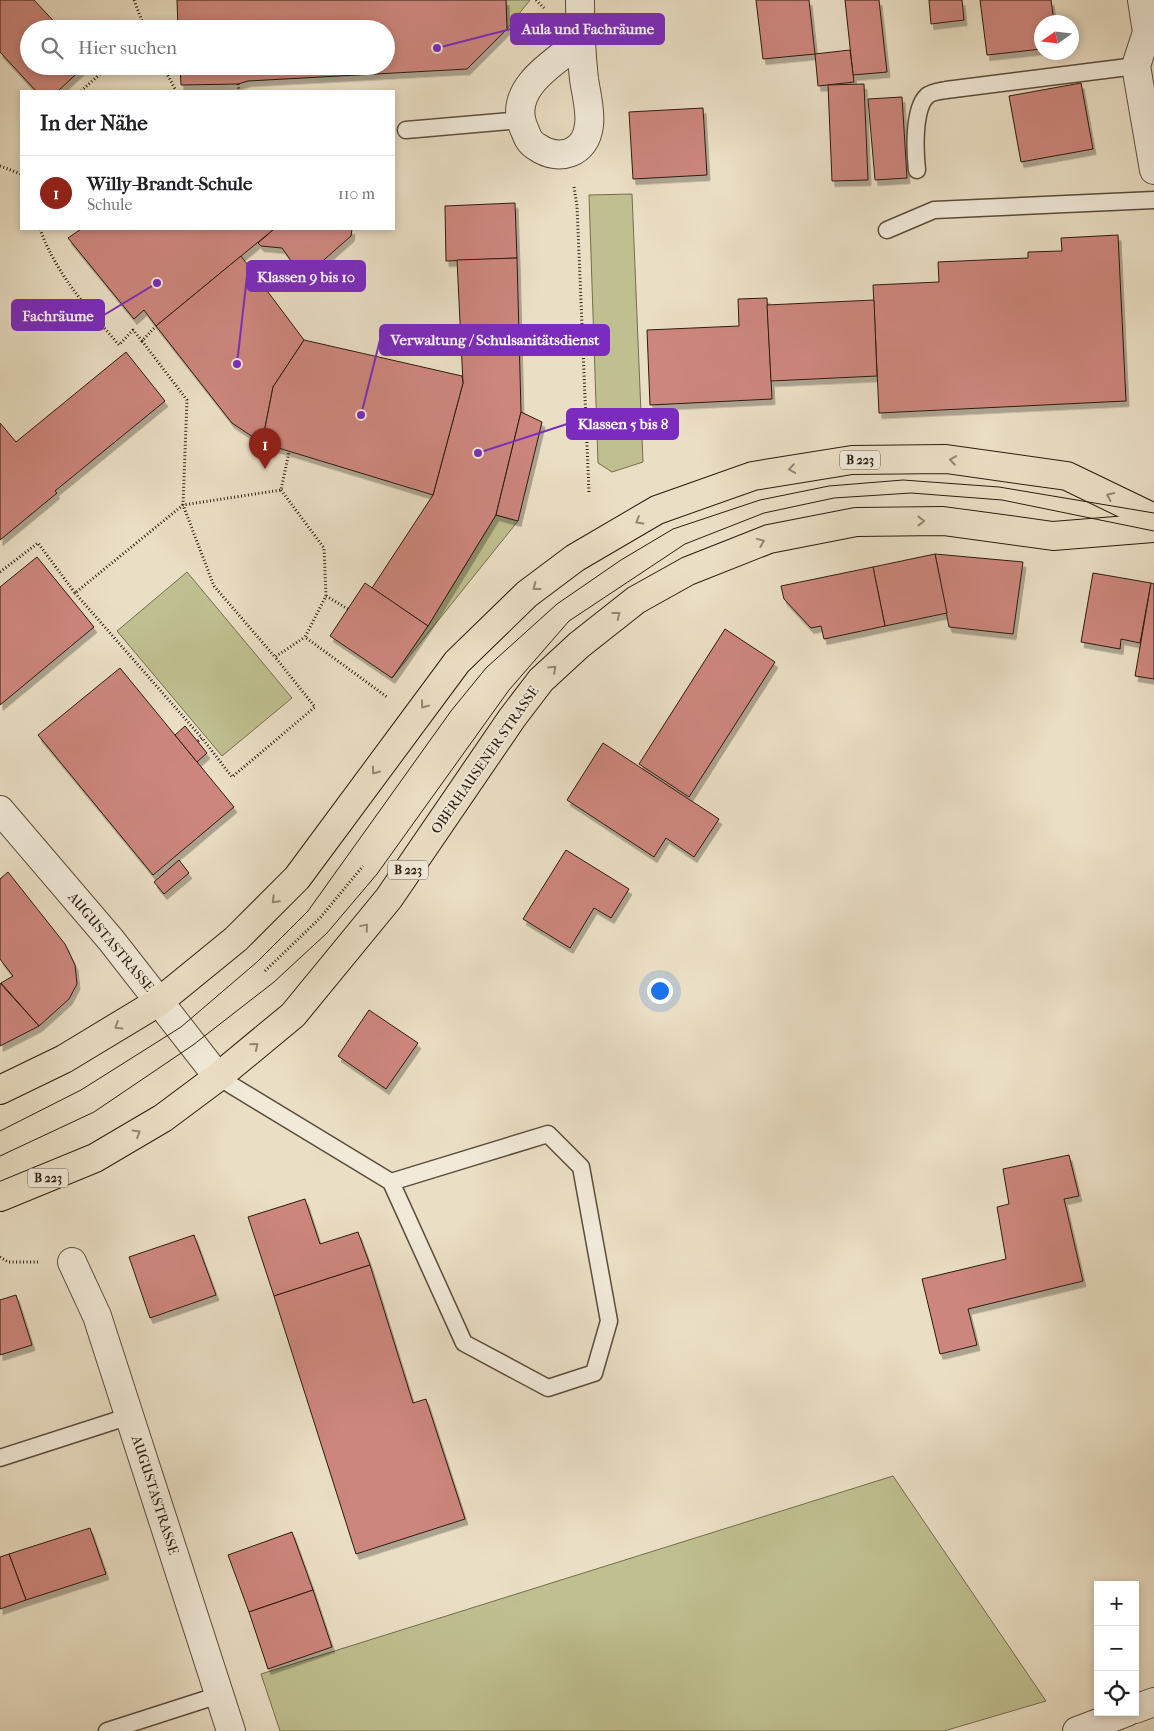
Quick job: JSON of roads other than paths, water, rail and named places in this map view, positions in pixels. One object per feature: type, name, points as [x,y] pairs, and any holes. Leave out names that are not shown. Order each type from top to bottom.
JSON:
[{"type":"main road","name":"B 223","points":[[0,1090],[64,1059],[160,1001],[236,939],[297,878],[403,732],[457,662],[527,594],[575,558],[657,510],[752,476],[852,460],[946,459],[1067,476],[1154,518]]},
{"type":"main road","name":"OBERHAUSENER STRASSE","points":[[0,1197],[87,1161],[163,1118],[218,1077],[293,1015],[389,898],[512,718],[541,680],[579,645],[636,600],[688,571],[769,539],[856,522],[943,521],[1053,536],[1154,528]]},
{"type":"street","points":[[580,0],[580,42],[590,125],[583,144],[568,155],[547,154],[530,142],[521,120],[523,94],[540,74],[580,42]]},
{"type":"street","points":[[1142,0],[1147,32],[1136,66],[1154,170]]},
{"type":"street","name":"AUGUSTASTRASSE","points":[[0,810],[100,927],[218,1077]]},
{"type":"street","name":"AUGUSTASTRASSE","points":[[72,1262],[97,1316],[231,1731]]},
{"type":"street","points":[[1139,1708],[1154,1702]]},
{"type":"street","points":[[1077,1731],[1116,1716]]},
{"type":"lane","points":[[917,170],[914,144],[922,103],[928,94],[946,90],[1136,66]]},
{"type":"lane","points":[[406,130],[521,120]]},
{"type":"lane","points":[[887,230],[934,210],[1154,200]]},
{"type":"lane","points":[[218,1077],[391,1182],[464,1343],[548,1388],[594,1373],[609,1321],[581,1167],[548,1134],[391,1182]]},
{"type":"lane","points":[[0,1458],[130,1416]]},
{"type":"lane","points":[[107,1731],[219,1695]]},
{"type":"tram line","points":[[0,1131],[81,1090],[181,1027],[257,962],[308,911],[451,711],[486,668],[557,604],[621,560],[673,529],[760,500],[829,486],[903,480],[999,487],[1154,513]]},
{"type":"tram line","points":[[0,1156],[94,1112],[193,1045],[274,982],[327,933],[377,874],[509,690],[569,621],[685,544],[764,513],[834,498],[911,493],[1002,500],[1154,531]]},
{"type":"place","name":"Aula und Fachräume","points":[[437,48]]},
{"type":"place","name":"Fachräume","points":[[157,283]]},
{"type":"place","name":"Klassen 9 bis 10","points":[[237,364]]},
{"type":"place","name":"Verwaltung / Schulsanitätsdienst","points":[[361,415]]},
{"type":"place","name":"Klassen 5 bis 8","points":[[478,453]]},
{"type":"place","name":"Willy-Brandt-Schule","points":[[265,469]]}]
